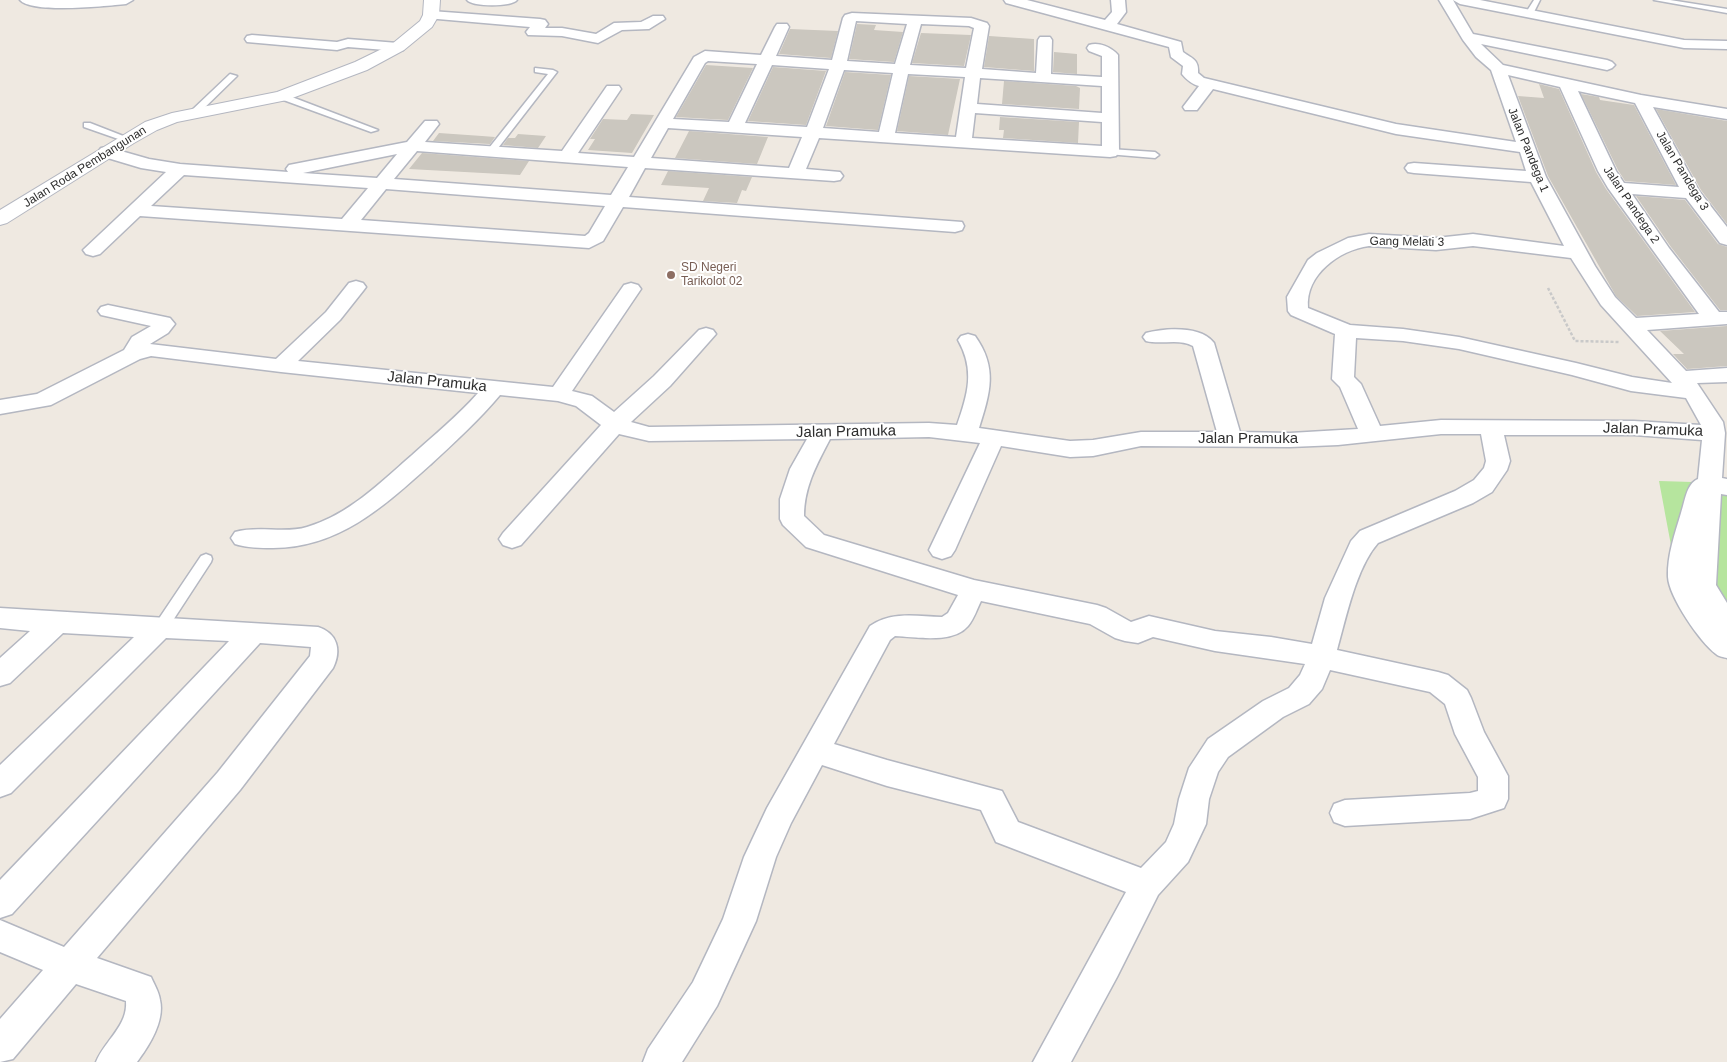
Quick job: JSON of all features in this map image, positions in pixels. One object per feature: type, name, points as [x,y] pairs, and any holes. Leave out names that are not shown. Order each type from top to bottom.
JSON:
[{"type":"street","points":[[35,1],[71,3],[126,0]]},
{"type":"street","points":[[474,0],[510,0]]},
{"type":"street","points":[[1011,0],[1174,43],[1176,54],[1191,64],[1190,74],[1199,81],[1209,84],[1396,129],[1525,148]]},
{"type":"street","points":[[1109,25],[1119,12],[1118,0]]},
{"type":"street","points":[[1446,0],[1468,37],[1484,58],[1498,68],[1720,118]]},
{"type":"street","points":[[1460,0],[1684,44],[1727,46]]},
{"type":"street","points":[[432,8],[542,24],[534,32],[562,32],[598,38],[619,26],[644,26],[658,19]]},
{"type":"street","name":"Jalan Roda Pembangunan","points":[[0,219],[151,126],[172,118],[281,96],[361,66],[398,47],[426,24],[432,8]]},
{"type":"street","points":[[796,172],[813,133],[837,66],[850,18],[971,22],[982,26],[972,74],[963,143]]},
{"type":"street","points":[[886,137],[901,70],[915,20]]},
{"type":"street","points":[[735,127],[782,27]]},
{"type":"street","points":[[1468,37],[1607,65]]},
{"type":"street","points":[[252,39],[337,46],[348,43],[398,47]]},
{"type":"street","points":[[1043,78],[1045,40]]},
{"type":"street","points":[[662,123],[1110,152],[1110,55],[1105,51],[1094,48]]},
{"type":"street","points":[[137,210],[589,242],[596,237],[701,58],[711,56],[837,66],[1110,82]]},
{"type":"street","name":"Jalan Pandega 1","points":[[1498,68],[1525,148],[1537,177],[1578,253],[1608,301],[1687,385],[1712,422],[1714,433]]},
{"type":"street","name":"Jalan Pandega 2","points":[[1566,82],[1607,171],[1617,188],[1720,319]]},
{"type":"street","points":[[1191,107],[1209,84]]},
{"type":"street","points":[[567,156],[613,89]]},
{"type":"street","name":"Jalan Pandega 3","points":[[1641,100],[1691,193],[1727,239]]},
{"type":"street","points":[[969,108],[1110,118]]},
{"type":"street","points":[[347,225],[431,124]]},
{"type":"street","points":[[264,176],[412,146],[492,150],[834,176]]},
{"type":"street","points":[[107,152],[147,164],[180,169],[955,226]]},
{"type":"street","points":[[1414,168],[1537,177]]},
{"type":"street","points":[[92,250],[180,169]]},
{"type":"street","points":[[1617,188],[1691,193]]},
{"type":"street","name":"Gang Melati 3","points":[[1346,331],[1300,313],[1297,300],[1315,264],[1324,257],[1355,242],[1369,240],[1436,244],[1473,240],[1578,253]]},
{"type":"street","points":[[281,366],[333,316],[356,287]]},
{"type":"street","points":[[559,394],[631,289]]},
{"type":"street","points":[[108,311],[163,322],[165,324],[162,328],[138,342],[133,354]]},
{"type":"street","points":[[1629,325],[1720,319]]},
{"type":"street","points":[[1371,433],[1350,384],[1343,379],[1346,331],[1403,335],[1459,343],[1576,369],[1631,384],[1687,385],[1727,375]]},
{"type":"street","points":[[512,539],[615,424],[662,380],[706,334]]},
{"type":"street","points":[[1152,337],[1190,338],[1198,339],[1202,342],[1231,441]]},
{"type":"street","points":[[966,433],[979,392],[980,364],[968,340]]},
{"type":"street","name":"Jalan Pramuka","points":[[0,407],[43,400],[133,354],[156,350],[281,366],[559,394],[584,400],[615,424],[629,430],[649,434],[928,430],[966,433],[1047,447],[1070,449],[1162,438],[1231,441],[1338,438],[1441,426],[1634,428],[1714,433]]},
{"type":"street","points":[[244,538],[280,539],[314,534],[338,524],[364,509],[465,421],[494,388]]},
{"type":"street","points":[[1051,1062],[1105,966],[1147,885],[1177,852],[1190,824],[1194,799],[1204,768],[1218,748],[1273,709],[1299,696],[1312,681],[1322,656],[1338,598],[1360,547],[1369,537],[1464,497],[1483,486],[1495,470],[1498,461],[1491,427]]},
{"type":"street","points":[[823,431],[802,469],[792,499],[792,519],[816,541],[974,590],[1096,615],[1125,631],[1138,633],[1149,626],[1215,641],[1271,647],[1322,656],[1345,664],[1438,683],[1457,698],[1470,734],[1493,776],[1493,799],[1470,806],[1345,812]]},
{"type":"street","points":[[1714,433],[1718,485],[1703,584],[1727,626]]},
{"type":"street","points":[[942,550],[994,437]]},
{"type":"street","points":[[1718,485],[1703,486],[1700,490],[1684,552],[1681,579],[1692,605],[1714,635],[1727,648]]},
{"type":"street","points":[[661,1062],[705,994],[739,921],[764,849],[814,750],[880,633],[890,626],[946,628],[958,620],[974,590]]},
{"type":"street","points":[[0,618],[56,623],[161,627],[318,637],[324,643],[326,651],[323,660],[229,781],[0,1046]]},
{"type":"street","points":[[0,675],[56,623]]},
{"type":"street","points":[[0,784],[161,627]]},
{"type":"street","points":[[0,902],[254,632]]},
{"type":"street","points":[[814,750],[886,773],[991,800],[1007,832],[1147,885]]},
{"type":"street","points":[[0,936],[69,965],[138,989],[144,998],[144,1015],[135,1036],[114,1062]]},
{"type":"lane","points":[[1529,14],[1537,0]]},
{"type":"lane","points":[[1657,0],[1727,11]]},
{"type":"lane","points":[[492,150],[553,72],[538,70]]},
{"type":"lane","points":[[194,113],[233,76]]},
{"type":"lane","points":[[281,96],[374,130]]},
{"type":"lane","points":[[87,125],[128,139]]},
{"type":"lane","points":[[1110,152],[1154,155]]},
{"type":"lane","points":[[161,627],[206,559]]},
{"type":"path","points":[[1548,288],[1575,341],[1645,341]]},
{"type":"green space","points":[[1659,481],[1727,483],[1727,658],[1681,599]]},
{"type":"building","points":[[857,24],[876,25],[874,30],[903,32],[894,62],[849,59]]},
{"type":"building","points":[[790,29],[838,31],[831,58],[779,54]]},
{"type":"building","points":[[921,33],[971,35],[964,66],[912,63]]},
{"type":"building","points":[[989,36],[1034,39],[1034,71],[984,67]]},
{"type":"building","points":[[1054,52],[1077,54],[1077,74],[1053,72]]},
{"type":"building","points":[[706,65],[753,68],[728,120],[676,117]]},
{"type":"building","points":[[773,67],[826,71],[806,125],[748,121]]},
{"type":"building","points":[[845,72],[891,75],[878,130],[826,126]]},
{"type":"building","points":[[909,76],[960,79],[948,135],[897,131]]},
{"type":"building","points":[[1004,81],[1076,86],[1080,88],[1079,109],[1002,104]]},
{"type":"building","points":[[1539,84],[1559,89],[1596,172],[1606,189],[1695,312],[1637,316],[1616,296],[1548,176],[1518,96],[1544,98]]},
{"type":"building","points":[[1581,94],[1599,97],[1600,100],[1634,105],[1676,185],[1625,181]]},
{"type":"building","points":[[1656,109],[1727,121],[1727,224],[1701,190]]},
{"type":"building","points":[[631,114],[654,115],[632,153],[588,150],[595,139],[590,139],[603,119],[627,120]]},
{"type":"building","points":[[1000,117],[1079,122],[1078,143],[1003,138],[1004,130],[999,130]]},
{"type":"building","points":[[689,131],[768,137],[757,164],[675,158]]},
{"type":"building","points":[[439,133],[495,137],[490,144],[433,141]]},
{"type":"building","points":[[518,134],[546,136],[538,148],[503,145],[508,138],[515,138]]},
{"type":"building","points":[[422,153],[529,161],[520,175],[409,169]]},
{"type":"building","points":[[668,171],[752,177],[746,191],[742,190],[737,203],[703,201],[709,188],[661,185]]},
{"type":"building","points":[[1636,196],[1685,200],[1718,244],[1727,247],[1727,310],[1720,310],[1671,247]]},
{"type":"building","points":[[1727,326],[1727,366],[1687,369],[1673,354],[1684,354],[1660,331]]},
{"type":"place","name":"SD Negeri Tarikolot 02","points":[[671,275]]}]
